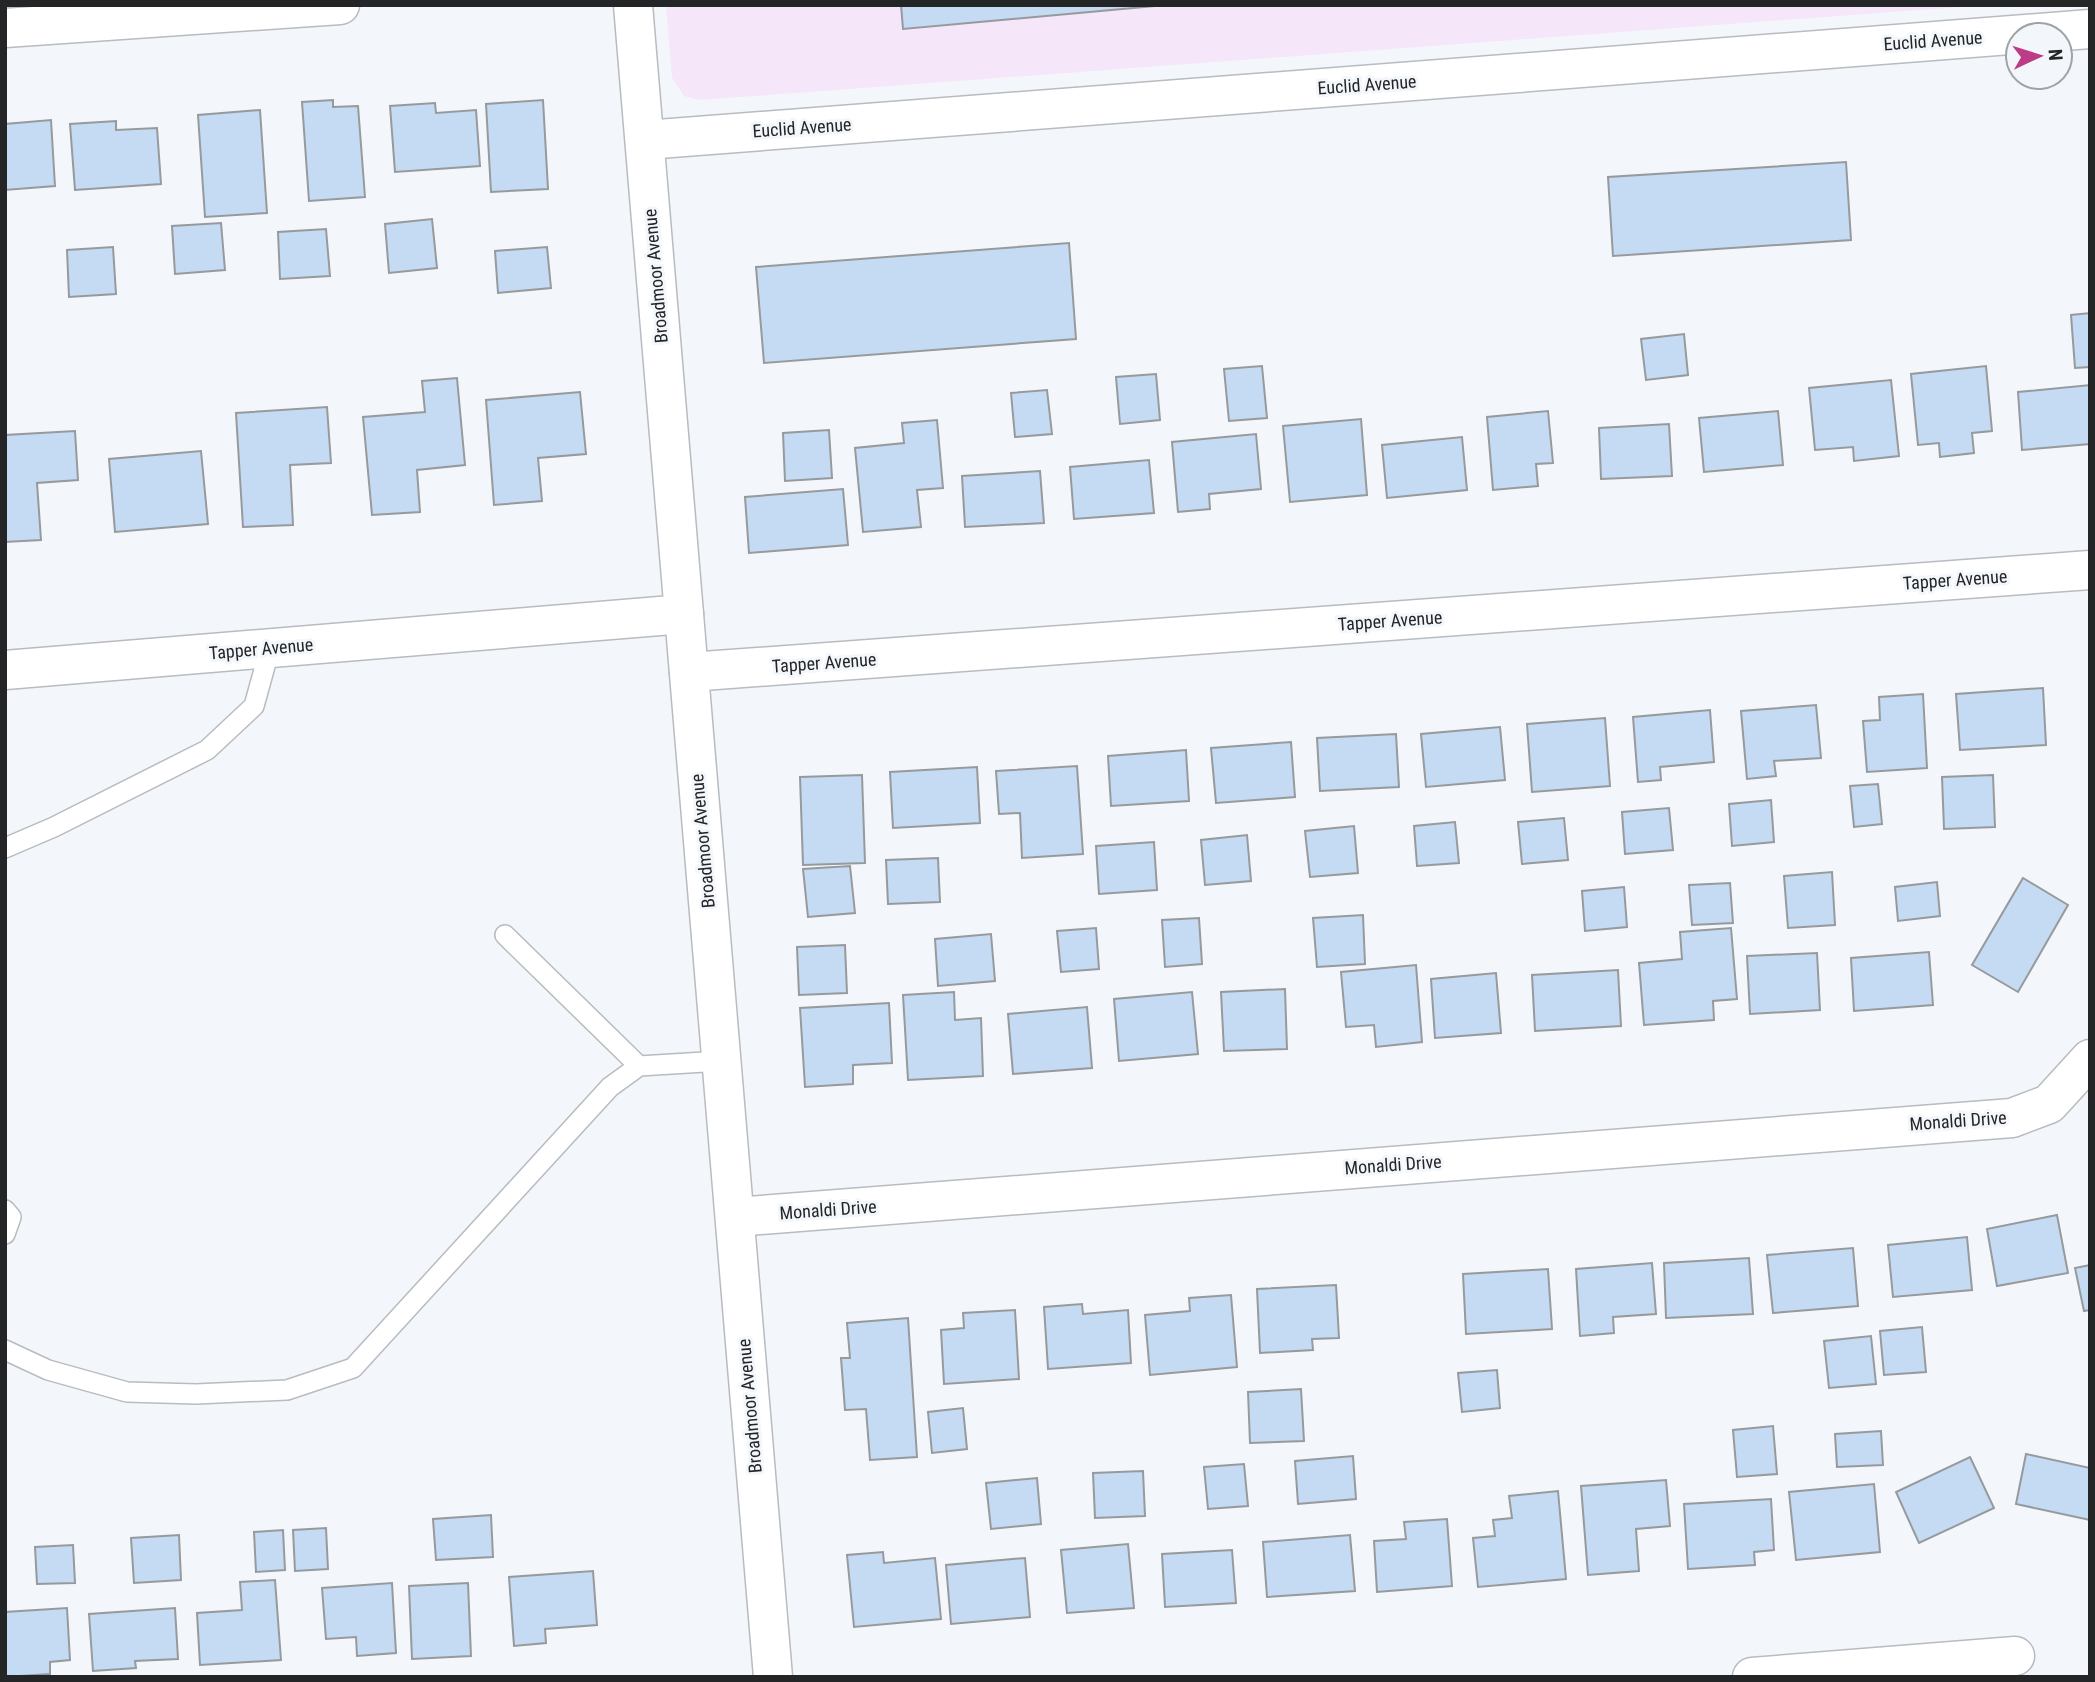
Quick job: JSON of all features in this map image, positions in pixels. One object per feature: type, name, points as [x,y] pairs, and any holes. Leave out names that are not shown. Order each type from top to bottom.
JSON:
[{"type":"street","points":[[5,28],[340,5]]},
{"type":"street","name":"Broadmoor Avenue","points":[[634,5],[773,1677]]},
{"type":"street","name":"Euclid Avenue","points":[[645,140],[2090,29]]},
{"type":"street","name":"Tapper Avenue","points":[[690,672],[2090,570]]},
{"type":"street","name":"Tapper Avenue","points":[[5,670],[684,614]]},
{"type":"street","name":"Monaldi Drive","points":[[735,1217],[2012,1118],[2049,1104],[2090,1059]]},
{"type":"street","points":[[1752,1677],[2015,1656]]},
{"type":"lane","points":[[5,848],[54,827],[207,750],[254,706],[270,648]]},
{"type":"lane","points":[[505,935],[639,1066]]},
{"type":"lane","points":[[5,1350],[48,1370],[127,1392],[196,1394],[287,1390],[354,1368],[610,1087],[639,1066],[721,1060]]},
{"type":"lane","points":[[5,1210],[11,1217],[5,1234]]},
{"type":"shaded area","points":[[666,5],[1988,5],[700,100],[684,96],[672,78]]},
{"type":"building","points":[[901,5],[1166,5],[903,29]]},
{"type":"building","points":[[333,100],[333,107],[358,106],[365,197],[309,201],[302,102]]},
{"type":"building","points":[[543,100],[548,189],[491,192],[486,104]]},
{"type":"building","points":[[435,103],[436,113],[476,110],[480,166],[395,172],[390,106]]},
{"type":"building","points":[[260,110],[267,213],[205,217],[198,115]]},
{"type":"building","points":[[51,120],[55,186],[5,190],[5,124]]},
{"type":"building","points":[[116,121],[116,130],[157,128],[161,184],[75,190],[70,124]]},
{"type":"building","points":[[1846,162],[1851,240],[1613,256],[1608,177]]},
{"type":"building","points":[[432,219],[437,268],[389,273],[385,224]]},
{"type":"building","points":[[221,223],[225,270],[175,274],[172,226]]},
{"type":"building","points":[[326,229],[330,276],[280,279],[278,232]]},
{"type":"building","points":[[1069,243],[1076,339],[764,363],[756,267]]},
{"type":"building","points":[[113,247],[116,294],[69,297],[67,250]]},
{"type":"building","points":[[547,247],[551,288],[498,293],[495,251]]},
{"type":"building","points":[[2090,313],[2090,367],[2075,368],[2071,315]]},
{"type":"building","points":[[1684,334],[1688,375],[1646,380],[1641,339]]},
{"type":"building","points":[[1262,366],[1267,418],[1229,421],[1224,369]]},
{"type":"building","points":[[1986,366],[1992,431],[1972,433],[1974,453],[1940,457],[1939,443],[1918,445],[1911,374]]},
{"type":"building","points":[[1156,374],[1160,420],[1120,424],[1116,377]]},
{"type":"building","points":[[457,378],[465,465],[417,470],[420,512],[372,515],[363,417],[425,412],[422,381]]},
{"type":"building","points":[[1891,380],[1899,456],[1854,461],[1853,447],[1815,450],[1809,388]]},
{"type":"building","points":[[2090,385],[2090,444],[2022,450],[2018,392]]},
{"type":"building","points":[[1047,390],[1052,434],[1015,437],[1011,393]]},
{"type":"building","points":[[580,392],[586,454],[538,458],[542,501],[494,505],[486,400]]},
{"type":"building","points":[[327,407],[331,463],[290,465],[293,525],[243,527],[236,413]]},
{"type":"building","points":[[1548,411],[1553,463],[1536,464],[1538,486],[1493,490],[1487,417]]},
{"type":"building","points":[[1778,411],[1783,465],[1704,472],[1699,418]]},
{"type":"building","points":[[1361,419],[1367,495],[1290,502],[1283,426]]},
{"type":"building","points":[[937,420],[943,488],[917,490],[921,527],[863,532],[855,448],[904,443],[902,423]]},
{"type":"building","points":[[1669,424],[1672,476],[1601,479],[1599,428]]},
{"type":"building","points":[[829,430],[832,478],[785,481],[783,433]]},
{"type":"building","points":[[75,431],[78,480],[37,483],[41,540],[5,542],[5,435]]},
{"type":"building","points":[[1256,434],[1261,489],[1209,494],[1210,509],[1178,512],[1172,442]]},
{"type":"building","points":[[1462,437],[1467,490],[1387,498],[1382,445]]},
{"type":"building","points":[[201,451],[208,524],[115,532],[109,459]]},
{"type":"building","points":[[1149,460],[1154,513],[1074,519],[1070,467]]},
{"type":"building","points":[[1040,471],[1044,523],[965,527],[962,476]]},
{"type":"building","points":[[843,489],[848,545],[749,553],[745,497]]},
{"type":"building","points":[[2043,688],[2046,745],[1960,750],[1956,694]]},
{"type":"building","points":[[1923,694],[1927,768],[1867,772],[1863,721],[1880,720],[1879,697]]},
{"type":"building","points":[[1816,705],[1821,758],[1774,761],[1776,776],[1747,779],[1741,711]]},
{"type":"building","points":[[1710,710],[1714,762],[1660,767],[1661,780],[1638,782],[1633,717]]},
{"type":"building","points":[[1605,718],[1610,786],[1532,792],[1527,724]]},
{"type":"building","points":[[1500,727],[1505,780],[1426,787],[1421,734]]},
{"type":"building","points":[[1396,734],[1399,787],[1320,791],[1317,738]]},
{"type":"building","points":[[1291,742],[1295,797],[1216,803],[1211,748]]},
{"type":"building","points":[[1186,750],[1189,801],[1111,806],[1108,756]]},
{"type":"building","points":[[1077,766],[1083,854],[1022,858],[1020,813],[999,814],[996,771]]},
{"type":"building","points":[[977,767],[980,823],[893,828],[890,772]]},
{"type":"building","points":[[862,775],[865,863],[803,865],[800,777]]},
{"type":"building","points":[[1993,775],[1995,827],[1944,829],[1942,777]]},
{"type":"building","points":[[1878,784],[1882,824],[1854,827],[1850,786]]},
{"type":"building","points":[[1771,800],[1774,842],[1732,846],[1729,804]]},
{"type":"building","points":[[1669,808],[1673,850],[1625,854],[1622,812]]},
{"type":"building","points":[[1564,818],[1568,860],[1522,864],[1518,822]]},
{"type":"building","points":[[1455,822],[1459,863],[1417,866],[1414,826]]},
{"type":"building","points":[[1354,826],[1358,873],[1310,877],[1305,831]]},
{"type":"building","points":[[1247,835],[1251,881],[1205,885],[1201,840]]},
{"type":"building","points":[[1154,842],[1157,890],[1099,894],[1096,846]]},
{"type":"building","points":[[938,858],[940,902],[888,904],[886,860]]},
{"type":"building","points":[[850,866],[855,913],[808,917],[803,869]]},
{"type":"building","points":[[1832,872],[1835,925],[1788,928],[1784,876]]},
{"type":"building","points":[[2023,878],[2068,905],[2018,992],[1972,965]]},
{"type":"building","points":[[1937,882],[1940,916],[1898,921],[1895,887]]},
{"type":"building","points":[[1730,883],[1733,923],[1692,925],[1689,885]]},
{"type":"building","points":[[1624,887],[1627,927],[1585,931],[1582,891]]},
{"type":"building","points":[[1363,915],[1365,964],[1317,967],[1313,918]]},
{"type":"building","points":[[1199,918],[1202,964],[1165,967],[1162,920]]},
{"type":"building","points":[[1096,928],[1099,969],[1061,972],[1057,931]]},
{"type":"building","points":[[1731,928],[1737,999],[1713,1001],[1714,1020],[1644,1025],[1639,963],[1682,959],[1680,932]]},
{"type":"building","points":[[991,934],[995,981],[938,986],[935,939]]},
{"type":"building","points":[[845,945],[847,993],[799,995],[797,947]]},
{"type":"building","points":[[1929,952],[1933,1005],[1854,1011],[1851,958]]},
{"type":"building","points":[[1817,953],[1820,1010],[1750,1014],[1747,956]]},
{"type":"building","points":[[1416,965],[1422,1042],[1376,1047],[1374,1025],[1346,1027],[1341,972]]},
{"type":"building","points":[[1618,970],[1621,1026],[1535,1031],[1532,975]]},
{"type":"building","points":[[1496,973],[1501,1033],[1435,1038],[1431,979]]},
{"type":"building","points":[[1285,989],[1287,1049],[1224,1051],[1221,992]]},
{"type":"building","points":[[954,992],[955,1020],[981,1018],[983,1076],[908,1080],[903,995]]},
{"type":"building","points":[[1192,992],[1198,1054],[1119,1061],[1114,999]]},
{"type":"building","points":[[889,1003],[892,1063],[853,1065],[853,1084],[805,1087],[800,1008]]},
{"type":"building","points":[[1087,1007],[1092,1068],[1013,1074],[1008,1014]]},
{"type":"building","points":[[2057,1215],[2068,1273],[1997,1286],[1987,1229]]},
{"type":"building","points":[[1967,1237],[1972,1290],[1893,1297],[1888,1245]]},
{"type":"building","points":[[1853,1248],[1858,1306],[1773,1313],[1767,1255]]},
{"type":"building","points":[[1749,1258],[1753,1314],[1666,1318],[1664,1263]]},
{"type":"building","points":[[1652,1263],[1656,1314],[1613,1317],[1614,1333],[1580,1336],[1576,1269]]},
{"type":"building","points":[[2090,1265],[2090,1310],[2084,1311],[2075,1268]]},
{"type":"building","points":[[1548,1269],[1552,1329],[1466,1334],[1463,1274]]},
{"type":"building","points":[[1336,1285],[1339,1338],[1312,1339],[1313,1350],[1260,1353],[1257,1289]]},
{"type":"building","points":[[1231,1295],[1237,1367],[1150,1375],[1145,1315],[1190,1311],[1189,1298]]},
{"type":"building","points":[[1082,1304],[1083,1314],[1128,1310],[1131,1363],[1048,1369],[1044,1307]]},
{"type":"building","points":[[1015,1310],[1019,1379],[944,1384],[941,1330],[964,1328],[963,1313]]},
{"type":"building","points":[[908,1318],[917,1457],[870,1460],[866,1409],[845,1410],[841,1358],[850,1358],[847,1323]]},
{"type":"building","points":[[1922,1327],[1926,1372],[1884,1375],[1880,1331]]},
{"type":"building","points":[[1871,1336],[1876,1384],[1829,1388],[1824,1341]]},
{"type":"building","points":[[1497,1370],[1500,1408],[1462,1412],[1458,1373]]},
{"type":"building","points":[[1301,1389],[1304,1441],[1250,1443],[1248,1392]]},
{"type":"building","points":[[963,1408],[967,1449],[932,1453],[928,1412]]},
{"type":"building","points":[[1773,1426],[1777,1474],[1737,1477],[1733,1430]]},
{"type":"building","points":[[1881,1431],[1883,1465],[1837,1467],[1835,1434]]},
{"type":"building","points":[[2026,1454],[2090,1468],[2090,1520],[2016,1504]]},
{"type":"building","points":[[1353,1456],[1356,1499],[1298,1504],[1295,1461]]},
{"type":"building","points":[[1970,1457],[1994,1508],[1919,1543],[1896,1492]]},
{"type":"building","points":[[1244,1464],[1248,1506],[1208,1509],[1204,1467]]},
{"type":"building","points":[[1143,1471],[1145,1516],[1095,1518],[1093,1473]]},
{"type":"building","points":[[1037,1478],[1041,1524],[991,1529],[986,1483]]},
{"type":"building","points":[[1666,1480],[1670,1526],[1636,1529],[1639,1571],[1588,1575],[1581,1486]]},
{"type":"building","points":[[1874,1484],[1880,1552],[1796,1560],[1789,1492]]},
{"type":"building","points":[[1558,1491],[1566,1579],[1478,1587],[1473,1538],[1495,1536],[1493,1520],[1512,1518],[1509,1496]]},
{"type":"building","points":[[1771,1499],[1774,1550],[1754,1552],[1755,1565],[1688,1569],[1684,1504]]},
{"type":"building","points":[[491,1515],[493,1557],[436,1560],[433,1519]]},
{"type":"building","points":[[1447,1519],[1452,1586],[1377,1592],[1374,1541],[1406,1539],[1404,1522]]},
{"type":"building","points":[[326,1528],[328,1569],[295,1571],[293,1530]]},
{"type":"building","points":[[283,1530],[285,1570],[256,1572],[254,1532]]},
{"type":"building","points":[[179,1535],[181,1580],[134,1583],[131,1538]]},
{"type":"building","points":[[1350,1535],[1355,1591],[1267,1597],[1263,1542]]},
{"type":"building","points":[[1128,1544],[1134,1608],[1067,1613],[1061,1550]]},
{"type":"building","points":[[73,1545],[75,1583],[37,1584],[35,1547]]},
{"type":"building","points":[[1232,1550],[1236,1603],[1165,1607],[1162,1554]]},
{"type":"building","points":[[883,1552],[884,1563],[935,1558],[941,1619],[854,1627],[847,1555]]},
{"type":"building","points":[[1025,1558],[1030,1617],[951,1624],[946,1565]]},
{"type":"building","points":[[593,1571],[597,1625],[545,1629],[546,1643],[514,1646],[509,1577]]},
{"type":"building","points":[[275,1580],[281,1660],[200,1665],[197,1613],[242,1610],[240,1582]]},
{"type":"building","points":[[392,1583],[396,1653],[357,1656],[356,1637],[326,1639],[322,1588]]},
{"type":"building","points":[[468,1583],[471,1656],[412,1659],[409,1586]]},
{"type":"building","points":[[67,1608],[70,1660],[50,1662],[50,1674],[5,1677],[5,1612]]},
{"type":"building","points":[[175,1608],[178,1659],[135,1661],[136,1668],[93,1671],[89,1614]]}]
